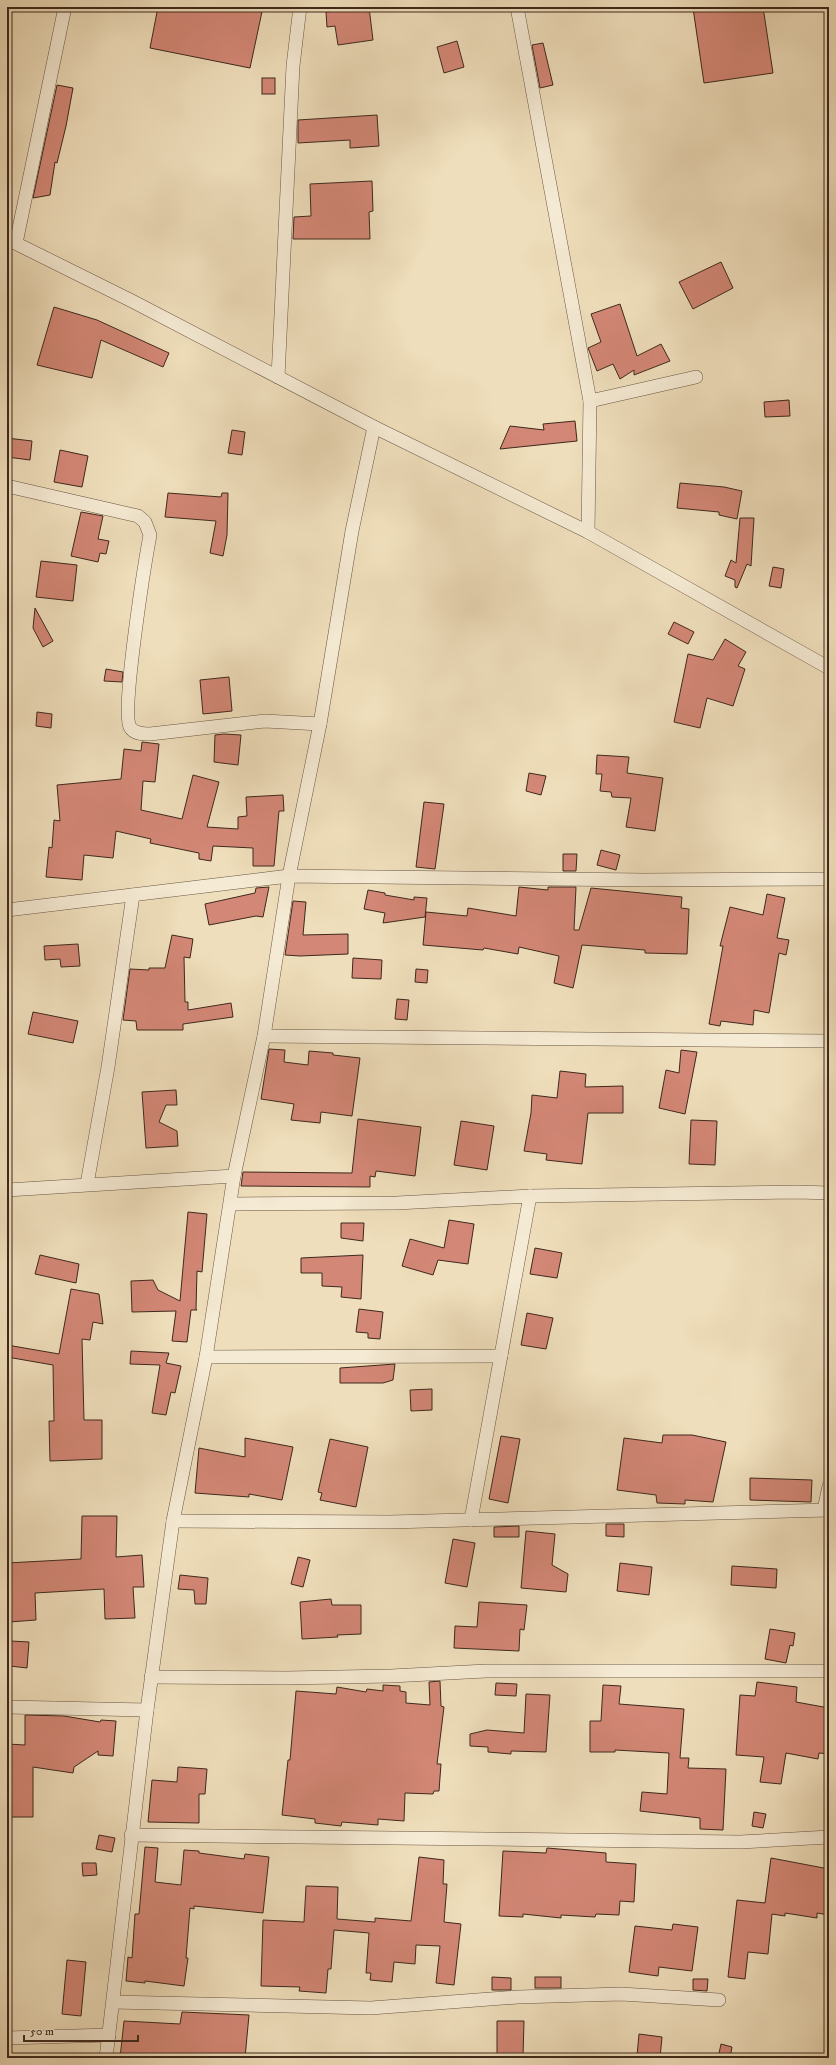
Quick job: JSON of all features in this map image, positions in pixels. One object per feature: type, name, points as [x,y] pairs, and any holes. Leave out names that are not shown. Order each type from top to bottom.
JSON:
[{"type":"street","points":[[65,7],[11,241],[278,376],[374,427],[588,532],[829,668]]},
{"type":"street","points":[[278,376],[292,66],[300,7]]},
{"type":"street","points":[[517,7],[590,401],[588,532]]},
{"type":"street","points":[[590,401],[696,377]]},
{"type":"street","points":[[106,2058],[131,1836],[173,1521],[206,1357],[231,1204],[234,1176],[264,1036],[290,876],[320,724],[352,531],[374,427]]},
{"type":"street","points":[[7,486],[138,516],[145,522],[150,535],[129,694],[128,721],[131,728],[135,732],[150,734],[265,721],[320,724]]},
{"type":"street","points":[[7,910],[290,876],[645,880],[829,879]]},
{"type":"street","points":[[87,1184],[108,1067],[133,895]]},
{"type":"street","points":[[264,1036],[829,1041]]},
{"type":"street","points":[[7,1190],[234,1176]]},
{"type":"street","points":[[231,1204],[397,1203],[530,1196],[798,1192],[829,1194]]},
{"type":"street","points":[[472,1520],[530,1196]]},
{"type":"street","points":[[206,1357],[501,1356]]},
{"type":"street","points":[[173,1521],[390,1522],[827,1510],[829,1486]]},
{"type":"street","points":[[151,1677],[302,1678],[486,1671],[829,1671]]},
{"type":"street","points":[[7,1707],[147,1710]]},
{"type":"street","points":[[131,1836],[740,1842],[829,1837]]},
{"type":"street","points":[[113,2002],[352,2008],[404,2007],[518,1997],[621,1994],[720,2000]]},
{"type":"street","points":[[7,2038],[109,2035]]},
{"type":"building","points":[[158,7],[263,7],[250,68],[150,48]]},
{"type":"building","points":[[335,7],[369,7],[373,40],[338,45],[335,26],[327,27],[326,12],[335,11]]},
{"type":"building","points":[[763,7],[773,73],[704,83],[693,8]]},
{"type":"building","points":[[457,41],[464,67],[444,73],[437,47]]},
{"type":"building","points":[[543,43],[553,85],[540,88],[532,45]]},
{"type":"building","points":[[262,78],[275,78],[275,94],[262,94]]},
{"type":"building","points":[[57,85],[73,88],[66,126],[57,163],[55,162],[50,195],[33,198]]},
{"type":"building","points":[[377,115],[379,146],[350,148],[350,140],[298,143],[298,120]]},
{"type":"building","points":[[372,181],[373,211],[369,212],[370,239],[293,239],[294,217],[311,216],[310,184]]},
{"type":"building","points":[[721,262],[733,288],[693,309],[679,282]]},
{"type":"building","points":[[620,304],[637,356],[661,344],[670,361],[634,375],[634,370],[620,379],[613,364],[597,371],[588,348],[601,342],[591,314]]},
{"type":"building","points":[[54,307],[97,320],[169,353],[163,367],[101,340],[92,378],[37,365]]},
{"type":"building","points":[[789,400],[790,416],[765,417],[764,402]]},
{"type":"building","points":[[575,421],[577,441],[500,449],[510,426],[544,430],[543,424]]},
{"type":"building","points":[[232,430],[245,432],[242,455],[228,453]]},
{"type":"building","points":[[7,438],[32,441],[30,460],[7,457]]},
{"type":"building","points":[[60,450],[88,456],[82,487],[54,482]]},
{"type":"building","points":[[680,483],[724,487],[742,491],[737,519],[719,515],[719,512],[677,508]]},
{"type":"building","points":[[168,493],[221,497],[222,493],[228,493],[227,535],[223,556],[210,553],[216,521],[165,517]]},
{"type":"building","points":[[81,512],[103,516],[98,539],[109,541],[106,554],[100,553],[98,562],[71,556]]},
{"type":"building","points":[[740,518],[754,518],[751,566],[747,564],[737,588],[735,587],[735,580],[725,576],[731,560],[736,563]]},
{"type":"building","points":[[41,561],[77,565],[73,601],[36,597]]},
{"type":"building","points":[[773,567],[784,569],[781,588],[769,586]]},
{"type":"building","points":[[35,608],[53,641],[43,647],[33,628]]},
{"type":"building","points":[[674,622],[694,632],[688,644],[668,634]]},
{"type":"building","points":[[725,639],[746,652],[738,666],[745,669],[733,706],[707,698],[700,728],[674,722],[688,654],[713,660]]},
{"type":"building","points":[[106,669],[123,672],[122,682],[104,681]]},
{"type":"building","points":[[229,677],[232,711],[203,714],[200,680]]},
{"type":"building","points":[[37,712],[52,714],[51,728],[36,726]]},
{"type":"building","points":[[215,735],[241,735],[238,765],[214,762]]},
{"type":"building","points":[[142,742],[159,744],[155,782],[143,781],[141,810],[182,819],[193,775],[219,782],[207,827],[238,829],[238,817],[247,816],[246,797],[283,795],[284,811],[279,811],[274,866],[253,866],[253,848],[213,846],[211,861],[199,859],[199,853],[150,843],[151,839],[116,831],[113,858],[84,855],[82,880],[46,877],[49,847],[52,848],[54,820],[60,821],[57,785],[121,779],[124,749],[141,751]]},
{"type":"building","points":[[597,755],[629,757],[627,773],[663,778],[655,831],[626,827],[631,798],[612,797],[611,792],[600,791],[602,774],[596,774]]},
{"type":"building","points":[[529,773],[546,776],[541,795],[526,791]]},
{"type":"building","points":[[424,802],[444,804],[435,869],[416,867]]},
{"type":"building","points":[[601,850],[620,855],[616,870],[597,865]]},
{"type":"building","points":[[563,854],[577,854],[576,871],[563,871]]},
{"type":"building","points":[[269,887],[263,917],[256,916],[209,925],[205,904],[255,893],[256,888]]},
{"type":"building","points":[[519,887],[548,890],[548,887],[576,887],[574,930],[579,930],[591,888],[682,897],[681,908],[689,909],[687,954],[645,953],[645,950],[582,945],[573,988],[554,983],[559,956],[519,947],[518,954],[484,948],[483,950],[423,945],[426,912],[467,916],[468,908],[516,916]]},
{"type":"building","points":[[368,890],[385,893],[385,895],[414,900],[414,897],[427,898],[425,917],[383,923],[385,913],[364,909]]},
{"type":"building","points":[[767,894],[785,898],[777,938],[789,940],[786,955],[779,953],[769,1013],[754,1010],[753,1025],[721,1021],[720,1026],[709,1024],[723,946],[720,946],[730,907],[763,915]]},
{"type":"building","points":[[293,901],[306,902],[303,935],[348,934],[348,954],[300,956],[285,955]]},
{"type":"building","points":[[172,935],[193,939],[190,958],[184,957],[185,1002],[188,1002],[188,1010],[231,1003],[233,1017],[183,1024],[183,1030],[137,1030],[136,1021],[123,1020],[130,969],[149,970],[149,968],[165,968]]},
{"type":"building","points":[[78,944],[80,966],[61,967],[60,959],[45,960],[44,946]]},
{"type":"building","points":[[353,958],[382,960],[381,979],[352,978]]},
{"type":"building","points":[[416,969],[428,970],[427,983],[415,982]]},
{"type":"building","points":[[397,999],[409,1000],[407,1020],[395,1019]]},
{"type":"building","points":[[33,1012],[78,1021],[73,1043],[28,1034]]},
{"type":"building","points":[[269,1049],[285,1050],[284,1062],[308,1065],[309,1051],[333,1053],[333,1055],[360,1058],[352,1116],[321,1112],[320,1123],[291,1120],[294,1104],[261,1099]]},
{"type":"building","points":[[681,1050],[697,1052],[685,1114],[659,1108],[666,1070],[679,1073]]},
{"type":"building","points":[[560,1071],[586,1074],[585,1087],[623,1086],[623,1113],[588,1113],[582,1164],[546,1160],[547,1154],[524,1151],[531,1113],[532,1095],[557,1098]]},
{"type":"building","points":[[176,1090],[177,1105],[166,1105],[159,1122],[177,1131],[178,1146],[146,1148],[142,1092]]},
{"type":"building","points":[[358,1119],[421,1127],[415,1176],[376,1171],[375,1177],[370,1176],[370,1187],[241,1186],[243,1172],[352,1173]]},
{"type":"building","points":[[691,1120],[717,1121],[715,1165],[689,1164]]},
{"type":"building","points":[[461,1121],[494,1126],[487,1170],[454,1165]]},
{"type":"building","points":[[188,1212],[207,1214],[202,1272],[197,1271],[197,1310],[191,1310],[187,1342],[172,1341],[176,1311],[132,1312],[131,1281],[153,1280],[158,1290],[180,1301]]},
{"type":"building","points":[[449,1220],[474,1224],[468,1264],[438,1260],[433,1275],[402,1266],[410,1239],[444,1248]]},
{"type":"building","points":[[341,1223],[364,1223],[363,1241],[341,1238]]},
{"type":"building","points":[[535,1248],[562,1253],[557,1278],[530,1274]]},
{"type":"building","points":[[40,1255],[79,1264],[76,1283],[35,1274]]},
{"type":"building","points":[[363,1255],[361,1299],[341,1297],[342,1287],[322,1286],[322,1273],[301,1273],[301,1258]]},
{"type":"building","points":[[71,1289],[99,1294],[103,1324],[93,1322],[90,1340],[82,1339],[84,1420],[102,1420],[102,1459],[50,1461],[49,1421],[54,1421],[53,1365],[7,1357],[7,1345],[59,1354]]},
{"type":"building","points":[[359,1309],[383,1312],[380,1339],[368,1338],[368,1333],[356,1332]]},
{"type":"building","points":[[527,1313],[553,1318],[546,1349],[521,1345]]},
{"type":"building","points":[[131,1351],[169,1353],[166,1363],[181,1366],[175,1393],[171,1392],[166,1415],[152,1413],[160,1365],[130,1364]]},
{"type":"building","points":[[395,1364],[393,1380],[383,1383],[340,1383],[340,1368]]},
{"type":"building","points":[[432,1389],[432,1410],[411,1411],[410,1390]]},
{"type":"building","points":[[663,1435],[692,1435],[726,1442],[713,1502],[685,1500],[685,1504],[657,1503],[656,1495],[617,1490],[624,1438],[662,1443]]},
{"type":"building","points":[[501,1436],[520,1439],[508,1503],[489,1499]]},
{"type":"building","points":[[245,1438],[293,1447],[282,1500],[249,1494],[249,1497],[195,1493],[199,1448],[245,1457]]},
{"type":"building","points":[[330,1439],[368,1447],[356,1507],[320,1500],[322,1493],[318,1492]]},
{"type":"building","points":[[750,1478],[812,1480],[811,1502],[750,1500]]},
{"type":"building","points":[[82,1516],[117,1516],[116,1557],[142,1555],[144,1587],[133,1587],[135,1618],[105,1619],[104,1589],[35,1593],[36,1620],[9,1622],[7,1563],[81,1559]]},
{"type":"building","points":[[606,1524],[624,1524],[624,1537],[606,1536]]},
{"type":"building","points":[[519,1526],[519,1537],[494,1537],[494,1527]]},
{"type":"building","points":[[526,1531],[555,1534],[552,1565],[568,1574],[566,1592],[521,1588]]},
{"type":"building","points":[[453,1539],[475,1543],[467,1587],[445,1583]]},
{"type":"building","points":[[298,1557],[310,1560],[303,1587],[291,1584]]},
{"type":"building","points":[[620,1563],[652,1567],[649,1595],[617,1591]]},
{"type":"building","points":[[732,1566],[777,1569],[776,1588],[731,1585]]},
{"type":"building","points":[[180,1575],[208,1578],[206,1604],[195,1604],[194,1590],[178,1589]]},
{"type":"building","points":[[331,1599],[332,1605],[361,1605],[361,1634],[302,1639],[300,1602]]},
{"type":"building","points":[[479,1602],[527,1605],[524,1630],[520,1629],[519,1651],[454,1648],[455,1626],[477,1627]]},
{"type":"building","points":[[770,1629],[795,1633],[793,1646],[790,1645],[786,1663],[765,1659]]},
{"type":"building","points":[[11,1641],[29,1642],[27,1668],[10,1666]]},
{"type":"building","points":[[440,1681],[441,1706],[444,1707],[437,1764],[441,1764],[439,1791],[434,1791],[433,1794],[405,1793],[404,1821],[378,1819],[378,1825],[342,1822],[341,1826],[315,1823],[315,1819],[282,1815],[288,1760],[290,1760],[296,1691],[336,1694],[337,1687],[366,1692],[367,1689],[383,1691],[383,1685],[400,1686],[400,1691],[406,1692],[406,1703],[430,1705],[429,1682]]},
{"type":"building","points":[[757,1682],[797,1687],[796,1702],[829,1708],[829,1754],[819,1753],[818,1759],[786,1753],[781,1784],[760,1782],[764,1757],[736,1755],[740,1695],[755,1696]]},
{"type":"building","points":[[496,1683],[517,1684],[516,1696],[495,1695]]},
{"type":"building","points":[[603,1685],[621,1686],[619,1704],[684,1709],[680,1758],[689,1758],[688,1768],[726,1769],[723,1830],[700,1829],[700,1818],[640,1811],[642,1792],[667,1794],[669,1753],[615,1750],[615,1752],[590,1752],[590,1721],[601,1721]]},
{"type":"building","points":[[526,1694],[550,1695],[546,1752],[511,1751],[511,1754],[488,1752],[488,1747],[470,1746],[470,1734],[487,1730],[524,1733]]},
{"type":"building","points":[[25,1715],[64,1716],[100,1722],[101,1720],[116,1721],[113,1756],[98,1755],[98,1751],[74,1767],[73,1773],[33,1767],[33,1817],[7,1817],[7,1744],[25,1745]]},
{"type":"building","points":[[178,1767],[207,1769],[205,1794],[199,1794],[199,1823],[148,1822],[152,1780],[177,1782]]},
{"type":"building","points":[[754,1812],[766,1814],[763,1828],[752,1826]]},
{"type":"building","points":[[99,1835],[115,1838],[112,1852],[96,1849]]},
{"type":"building","points":[[145,1847],[158,1848],[155,1882],[181,1885],[184,1850],[199,1851],[199,1853],[244,1859],[245,1854],[269,1857],[263,1913],[194,1906],[194,1909],[190,1908],[186,1958],[188,1958],[184,1986],[145,1981],[145,1983],[126,1981],[128,1957],[132,1958],[135,1914],[139,1914]]},
{"type":"building","points":[[547,1848],[606,1853],[606,1862],[636,1864],[634,1902],[620,1901],[619,1915],[596,1914],[595,1917],[561,1915],[561,1918],[523,1914],[523,1917],[499,1916],[503,1851],[546,1853]]},
{"type":"building","points":[[419,1857],[444,1860],[443,1884],[447,1884],[444,1922],[461,1924],[454,1985],[436,1983],[440,1946],[416,1945],[415,1964],[394,1962],[392,1982],[370,1980],[371,1973],[366,1973],[369,1933],[334,1930],[331,1969],[328,1969],[326,1993],[299,1991],[300,1987],[261,1986],[263,1920],[304,1922],[306,1886],[338,1887],[337,1919],[375,1922],[375,1918],[411,1921]]},
{"type":"building","points":[[771,1858],[829,1869],[829,1915],[817,1913],[817,1918],[785,1913],[785,1916],[772,1914],[768,1954],[748,1952],[745,1979],[728,1977],[737,1900],[765,1903]]},
{"type":"building","points":[[82,1863],[96,1863],[97,1875],[83,1876]]},
{"type":"building","points":[[673,1924],[698,1927],[692,1971],[659,1967],[658,1976],[629,1972],[635,1926],[672,1930]]},
{"type":"building","points":[[67,1960],[86,1962],[81,2016],[62,2014]]},
{"type":"building","points":[[492,1977],[511,1978],[511,1990],[492,1990]]},
{"type":"building","points":[[535,1977],[561,1977],[561,1988],[535,1988]]},
{"type":"building","points":[[693,1979],[708,1979],[707,1991],[693,1990]]},
{"type":"building","points":[[182,2012],[249,2015],[245,2058],[193,2058],[169,2055],[168,2058],[120,2058],[124,2021],[180,2024]]},
{"type":"building","points":[[497,2021],[524,2021],[523,2058],[497,2058]]},
{"type":"building","points":[[639,2034],[662,2037],[660,2058],[637,2056]]},
{"type":"building","points":[[721,2044],[732,2047],[730,2058],[718,2058]]}]
